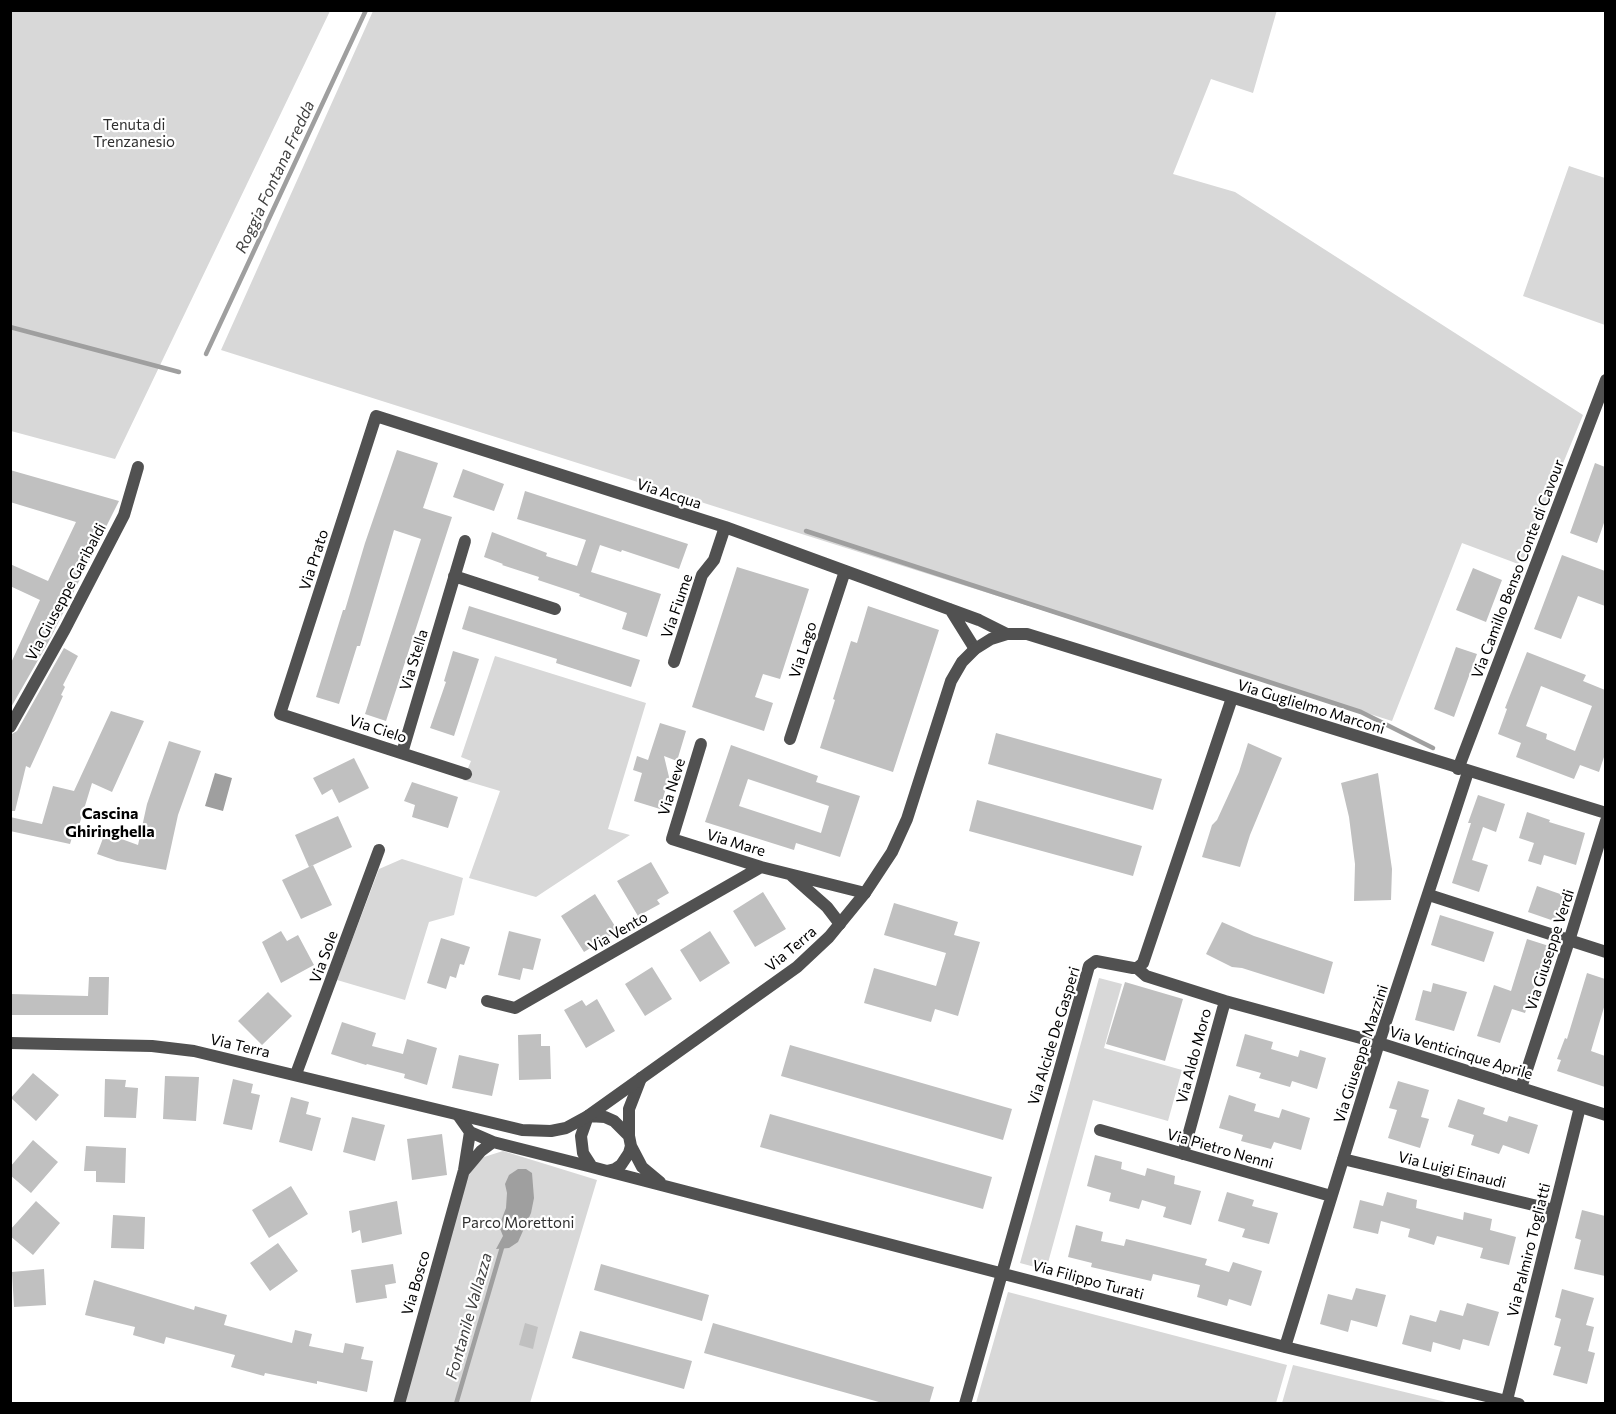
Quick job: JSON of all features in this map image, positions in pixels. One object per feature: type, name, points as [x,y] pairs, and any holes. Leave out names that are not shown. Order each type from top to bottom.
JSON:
[{"type":"street","name":"Via Camillo Benso Conte di Cavour","points":[[1463,770],[1605,380]]},
{"type":"street","name":"Via Acqua","points":[[376,416],[725,527],[980,620],[1007,634]]},
{"type":"street","name":"Via Prato","points":[[280,714],[376,416]]},
{"type":"street","name":"Via Giuseppe Garibaldi","points":[[10,727],[65,629],[124,515],[138,467]]},
{"type":"street","name":"Via Fiume","points":[[674,662],[702,575],[714,560],[725,527]]},
{"type":"street","name":"Via Stella","points":[[402,753],[465,541]]},
{"type":"street","name":"Via Lago","points":[[790,739],[845,571]]},
{"type":"street","points":[[454,576],[555,609]]},
{"type":"street","points":[[950,609],[975,649]]},
{"type":"street","name":"Via Guglielmo Marconi","points":[[1007,634],[1027,634],[1605,813]]},
{"type":"street","name":"Via Terra","points":[[10,1043],[171,1047],[223,1056],[522,1130],[551,1131],[566,1128],[588,1116],[797,967],[840,924],[865,893],[892,852],[907,819],[951,681],[975,649],[991,639],[1007,634]]},
{"type":"street","points":[[1137,968],[1144,960],[1232,698]]},
{"type":"street","name":"Via Cielo","points":[[280,714],[466,774]]},
{"type":"street","name":"Via Neve","points":[[672,840],[701,744]]},
{"type":"street","name":"Via Giuseppe Mazzini","points":[[1285,1347],[1379,1043],[1429,895],[1463,770]]},
{"type":"street","name":"Via Giuseppe Verdi","points":[[1521,1088],[1605,821]]},
{"type":"street","name":"Via Mare","points":[[672,840],[761,867],[865,893]]},
{"type":"street","name":"Via Sole","points":[[296,1074],[379,850]]},
{"type":"street","name":"Via Vento","points":[[487,1001],[515,1008],[761,867]]},
{"type":"street","name":"Via Mare","points":[[791,875],[827,907],[840,924]]},
{"type":"street","points":[[1429,895],[1605,952]]},
{"type":"street","name":"Via Alcide De Gasperi","points":[[965,1404],[1089,966],[1096,961],[1137,968]]},
{"type":"street","name":"Via Venticinque Aprile","points":[[1137,968],[1146,976],[1379,1043],[1605,1115]]},
{"type":"street","name":"Via Aldo Moro","points":[[1184,1154],[1225,1000]]},
{"type":"street","points":[[458,1115],[470,1132],[493,1142],[607,1171],[621,1165],[629,1153],[629,1109],[641,1078]]},
{"type":"street","name":"Via Palmiro Togliatti","points":[[1513,1402],[1554,1210],[1580,1107]]},
{"type":"street","points":[[592,1167],[581,1145],[582,1127],[588,1116],[605,1117],[614,1121],[630,1141]]},
{"type":"street","name":"Via Pietro Nenni","points":[[1100,1130],[1331,1196]]},
{"type":"street","name":"Via Bosco","points":[[399,1404],[464,1170],[470,1132]]},
{"type":"street","name":"Via Filippo Turati","points":[[630,1141],[642,1167],[663,1184]]},
{"type":"street","name":"Via Bosco","points":[[464,1170],[481,1151],[493,1142]]},
{"type":"street","name":"Via Luigi Einaudi","points":[[1343,1159],[1554,1210]]},
{"type":"street","name":"Via Filippo Turati","points":[[607,1171],[1285,1347],[1513,1402]]},
{"type":"green space","points":[[1277,10],[1253,93],[1211,79],[1173,174],[1235,192],[1583,415],[1521,565],[1462,543],[1392,721],[221,350],[373,11]]},
{"type":"green space","name":"Tenuta di Trenzanesio","points":[[10,11],[330,11],[115,459],[11,431]]},
{"type":"green space","points":[[1569,166],[1605,178],[1605,325],[1523,296]]},
{"type":"green space","points":[[495,656],[646,703],[608,829],[630,835],[536,897],[469,878],[500,791],[463,780],[471,761],[461,757]]},
{"type":"green space","points":[[402,859],[463,878],[454,915],[429,922],[405,1000],[337,980],[379,869]]},
{"type":"green space","points":[[1099,978],[1122,984],[1104,1048],[1182,1070],[1168,1121],[1093,1100],[1046,1270],[1020,1263]]},
{"type":"green space","name":"Parco Morettoni","points":[[503,1151],[597,1180],[530,1403],[402,1404],[468,1172],[484,1157]]},
{"type":"green space","points":[[1008,1292],[1287,1365],[1276,1403],[976,1403]]},
{"type":"green space","points":[[1293,1365],[1450,1403],[1282,1403]]},
{"type":"shaded area","points":[[215,773],[232,778],[223,811],[205,806]]},
{"type":"shaded area","points":[[518,1169],[526,1169],[532,1173],[534,1198],[531,1213],[518,1242],[509,1248],[496,1249],[503,1236],[499,1226],[506,1208],[505,1184],[509,1175]]},
{"type":"building","points":[[397,450],[438,463],[423,508],[452,517],[386,721],[365,714],[421,539],[394,530],[360,646],[357,646],[339,704],[316,697]]},
{"type":"building","points":[[1595,463],[1605,467],[1605,520],[1597,543],[1570,533]]},
{"type":"building","points":[[463,469],[504,484],[494,511],[453,497]]},
{"type":"building","points":[[10,470],[119,501],[49,641],[10,709],[10,665],[40,600],[10,586],[10,564],[48,581],[76,522],[10,502]]},
{"type":"building","points":[[525,491],[688,544],[679,569],[600,545],[591,572],[661,594],[647,637],[622,629],[627,613],[484,557],[492,532],[547,553],[546,556],[577,566],[586,540],[517,519]]},
{"type":"building","points":[[1562,555],[1605,571],[1605,606],[1578,596],[1561,639],[1534,629]]},
{"type":"building","points":[[737,567],[809,589],[780,679],[763,674],[755,697],[773,703],[764,731],[692,707]]},
{"type":"building","points":[[1473,568],[1502,580],[1486,622],[1456,610]]},
{"type":"building","points":[[469,606],[640,660],[631,687],[556,663],[557,659],[462,629]]},
{"type":"building","points":[[868,606],[939,630],[893,772],[820,748],[851,641],[857,643]]},
{"type":"building","points":[[1456,647],[1477,654],[1454,717],[1434,709]]},
{"type":"building","points":[[64,648],[78,656],[63,685],[65,687],[61,695],[63,696],[30,768],[26,766],[15,811],[10,811],[10,735],[17,731]]},
{"type":"building","points":[[453,651],[479,659],[454,736],[430,728],[446,682],[444,681]]},
{"type":"building","points":[[1527,652],[1586,675],[1583,681],[1605,690],[1605,754],[1599,772],[1580,765],[1574,779],[1516,757],[1521,743],[1498,734],[1507,709],[1505,708]],"holes":[[[1541,686],[1592,706],[1575,751],[1546,739],[1547,734],[1526,726]]]},
{"type":"building","points":[[111,711],[144,721],[112,792],[92,783],[77,832],[74,831],[70,844],[10,831],[10,817],[42,824],[53,786],[74,791]]},
{"type":"building","points":[[660,723],[686,731],[677,761],[664,756],[669,777],[660,809],[634,801],[642,773],[633,770],[637,756],[648,760]]},
{"type":"building","points":[[996,733],[1162,779],[1153,810],[988,764]]},
{"type":"building","points":[[169,741],[201,751],[178,815],[166,870],[117,861],[97,854],[105,833],[138,845],[147,804]]},
{"type":"building","points":[[1248,743],[1282,758],[1250,835],[1240,867],[1202,857],[1212,825],[1217,820],[1239,772]]},
{"type":"building","points":[[731,745],[818,776],[816,782],[860,796],[840,857],[796,843],[794,850],[705,822]],"holes":[[[748,779],[829,806],[821,833],[739,806]]]},
{"type":"building","points":[[354,758],[369,788],[339,803],[332,789],[322,795],[313,778]]},
{"type":"building","points":[[1378,773],[1392,869],[1391,900],[1354,901],[1355,864],[1349,817],[1341,783]]},
{"type":"building","points":[[412,782],[458,797],[448,828],[412,817],[415,805],[404,801]]},
{"type":"building","points":[[1478,795],[1505,804],[1496,832],[1483,827],[1472,860],[1488,865],[1479,892],[1452,883]]},
{"type":"building","points":[[977,800],[1142,846],[1133,876],[969,831]]},
{"type":"building","points":[[1527,812],[1550,820],[1549,822],[1585,833],[1576,865],[1544,855],[1541,865],[1528,861],[1534,843],[1519,838]]},
{"type":"building","points":[[338,816],[352,847],[309,867],[295,835]]},
{"type":"building","points":[[651,862],[669,893],[657,900],[660,904],[638,916],[617,881]]},
{"type":"building","points":[[313,865],[332,905],[301,919],[282,880]]},
{"type":"building","points":[[1537,886],[1566,896],[1557,922],[1528,912]]},
{"type":"building","points":[[763,892],[786,929],[755,947],[733,911]]},
{"type":"building","points":[[595,894],[618,931],[584,952],[561,916]]},
{"type":"building","points":[[894,903],[958,922],[954,935],[980,942],[958,1016],[935,1009],[931,1022],[864,1003],[874,968],[936,986],[946,953],[884,935]]},
{"type":"building","points":[[1440,915],[1494,932],[1484,962],[1431,945]]},
{"type":"building","points":[[1222,922],[1254,936],[1333,962],[1324,994],[1242,968],[1232,967],[1206,954]]},
{"type":"building","points":[[281,931],[287,941],[298,935],[314,965],[281,983],[262,942]]},
{"type":"building","points":[[509,931],[541,939],[533,970],[523,968],[520,980],[498,975]]},
{"type":"building","points":[[710,931],[730,963],[700,982],[680,950]]},
{"type":"building","points":[[441,938],[470,947],[464,965],[460,964],[456,978],[450,976],[446,989],[427,983]]},
{"type":"building","points":[[1527,939],[1549,946],[1525,1013],[1512,1009],[1500,1043],[1477,1036],[1494,985],[1511,991]]},
{"type":"building","points":[[652,967],[672,999],[645,1016],[625,984]]},
{"type":"building","points":[[1587,973],[1605,979],[1605,1004],[1591,1051],[1605,1056],[1605,1087],[1557,1071],[1561,1060],[1557,1059],[1565,1038],[1567,1039]]},
{"type":"building","points":[[89,977],[109,977],[108,1015],[10,1015],[10,994],[88,996]]},
{"type":"building","points":[[1125,982],[1183,999],[1165,1061],[1106,1044]]},
{"type":"building","points":[[1433,983],[1467,992],[1454,1031],[1415,1020],[1423,990],[1431,992]]},
{"type":"building","points":[[268,992],[292,1016],[262,1045],[238,1021]]},
{"type":"building","points":[[597,999],[615,1031],[586,1048],[564,1010],[582,1000],[586,1006]]},
{"type":"building","points":[[342,1022],[376,1033],[372,1046],[403,1054],[407,1039],[437,1048],[427,1085],[404,1078],[405,1074],[331,1054]]},
{"type":"building","points":[[541,1034],[541,1046],[550,1046],[551,1079],[519,1080],[518,1035]]},
{"type":"building","points":[[1245,1034],[1273,1042],[1271,1049],[1298,1057],[1300,1050],[1326,1058],[1317,1089],[1292,1081],[1290,1087],[1259,1078],[1261,1073],[1236,1066]]},
{"type":"building","points":[[790,1045],[1012,1109],[1003,1140],[781,1076]]},
{"type":"building","points":[[459,1055],[499,1064],[492,1096],[452,1088]]},
{"type":"building","points":[[33,1073],[59,1095],[36,1121],[11,1098]]},
{"type":"building","points":[[165,1076],[199,1077],[196,1121],[163,1119]]},
{"type":"building","points":[[105,1079],[126,1080],[125,1087],[138,1088],[136,1118],[104,1117]]},
{"type":"building","points":[[233,1079],[253,1084],[251,1093],[260,1095],[252,1130],[223,1124]]},
{"type":"building","points":[[1398,1081],[1429,1090],[1421,1117],[1429,1119],[1420,1148],[1388,1138],[1397,1110],[1389,1108]]},
{"type":"building","points":[[1229,1095],[1256,1104],[1254,1111],[1279,1118],[1282,1109],[1310,1118],[1301,1150],[1274,1142],[1271,1149],[1241,1141],[1243,1135],[1219,1128]]},
{"type":"building","points":[[291,1097],[309,1102],[306,1114],[321,1118],[312,1151],[279,1142]]},
{"type":"building","points":[[1458,1099],[1485,1108],[1483,1114],[1507,1122],[1509,1116],[1538,1125],[1529,1154],[1503,1145],[1499,1154],[1471,1145],[1474,1135],[1448,1127]]},
{"type":"building","points":[[770,1114],[992,1177],[983,1209],[760,1147]]},
{"type":"building","points":[[352,1117],[385,1125],[375,1161],[343,1152]]},
{"type":"building","points":[[442,1134],[447,1175],[412,1180],[407,1139]]},
{"type":"building","points":[[33,1140],[58,1162],[31,1193],[10,1175],[10,1167]]},
{"type":"building","points":[[86,1146],[126,1148],[125,1183],[96,1182],[96,1171],[84,1171]]},
{"type":"building","points":[[1095,1155],[1122,1162],[1121,1169],[1145,1176],[1147,1168],[1175,1176],[1174,1184],[1201,1191],[1191,1225],[1163,1217],[1166,1207],[1142,1200],[1139,1209],[1109,1201],[1111,1193],[1087,1186]]},
{"type":"building","points":[[291,1186],[308,1214],[269,1238],[252,1210]]},
{"type":"building","points":[[1227,1192],[1254,1200],[1252,1206],[1278,1213],[1269,1244],[1242,1237],[1245,1229],[1218,1221]]},
{"type":"building","points":[[1387,1192],[1417,1200],[1416,1208],[1463,1220],[1464,1212],[1492,1219],[1490,1230],[1516,1237],[1509,1265],[1480,1258],[1483,1248],[1437,1236],[1434,1245],[1408,1237],[1410,1229],[1381,1221],[1378,1234],[1353,1228],[1360,1200],[1383,1206]]},
{"type":"building","points":[[36,1201],[60,1223],[33,1255],[10,1236],[10,1230]]},
{"type":"building","points":[[397,1201],[402,1234],[362,1243],[360,1230],[352,1233],[349,1211]]},
{"type":"building","points":[[1582,1210],[1605,1216],[1605,1276],[1574,1269],[1581,1240],[1575,1238]]},
{"type":"building","points":[[113,1215],[145,1217],[144,1249],[111,1248]]},
{"type":"building","points":[[1076,1225],[1103,1232],[1101,1241],[1124,1246],[1126,1239],[1155,1246],[1207,1259],[1205,1265],[1229,1272],[1233,1262],[1262,1271],[1251,1306],[1229,1299],[1227,1306],[1197,1297],[1200,1285],[1153,1274],[1151,1281],[1091,1267],[1092,1263],[1068,1257]]},
{"type":"building","points":[[278,1243],[298,1271],[270,1291],[250,1263]]},
{"type":"building","points":[[393,1264],[396,1283],[385,1285],[387,1298],[356,1303],[351,1270]]},
{"type":"building","points":[[601,1264],[709,1295],[702,1321],[594,1290]]},
{"type":"building","points":[[44,1269],[46,1305],[14,1307],[12,1272]]},
{"type":"building","points":[[94,1280],[194,1310],[195,1306],[227,1315],[224,1325],[292,1343],[295,1330],[312,1334],[309,1346],[343,1353],[345,1343],[364,1347],[361,1359],[373,1361],[367,1392],[317,1381],[317,1384],[265,1373],[264,1376],[231,1367],[235,1355],[166,1337],[164,1344],[133,1335],[135,1327],[85,1315]]},
{"type":"building","points":[[1356,1288],[1386,1295],[1377,1327],[1351,1320],[1348,1332],[1320,1324],[1328,1294],[1352,1300]]},
{"type":"building","points":[[1562,1289],[1594,1298],[1586,1325],[1594,1327],[1588,1351],[1595,1353],[1587,1384],[1553,1375],[1561,1347],[1554,1345],[1561,1319],[1555,1317]]},
{"type":"building","points":[[1467,1303],[1499,1312],[1489,1346],[1463,1339],[1460,1350],[1433,1342],[1431,1352],[1402,1344],[1410,1315],[1436,1322],[1440,1310],[1463,1316]]},
{"type":"building","points":[[525,1323],[538,1327],[533,1349],[519,1345]]},
{"type":"building","points":[[713,1323],[934,1387],[929,1404],[886,1404],[704,1353]]},
{"type":"building","points":[[580,1331],[692,1361],[684,1389],[572,1358]]},
{"type":"waterway","name":"Roggia Fontana Fredda","points":[[206,354],[366,10]]},
{"type":"waterway","points":[[10,327],[179,372]]},
{"type":"waterway","points":[[806,531],[1361,712],[1433,748]]},
{"type":"waterway","name":"Fontanile Vallazza","points":[[456,1404],[503,1244]]},
{"type":"district","name":"Cascina Ghiringhella","points":[[110,823]]}]
